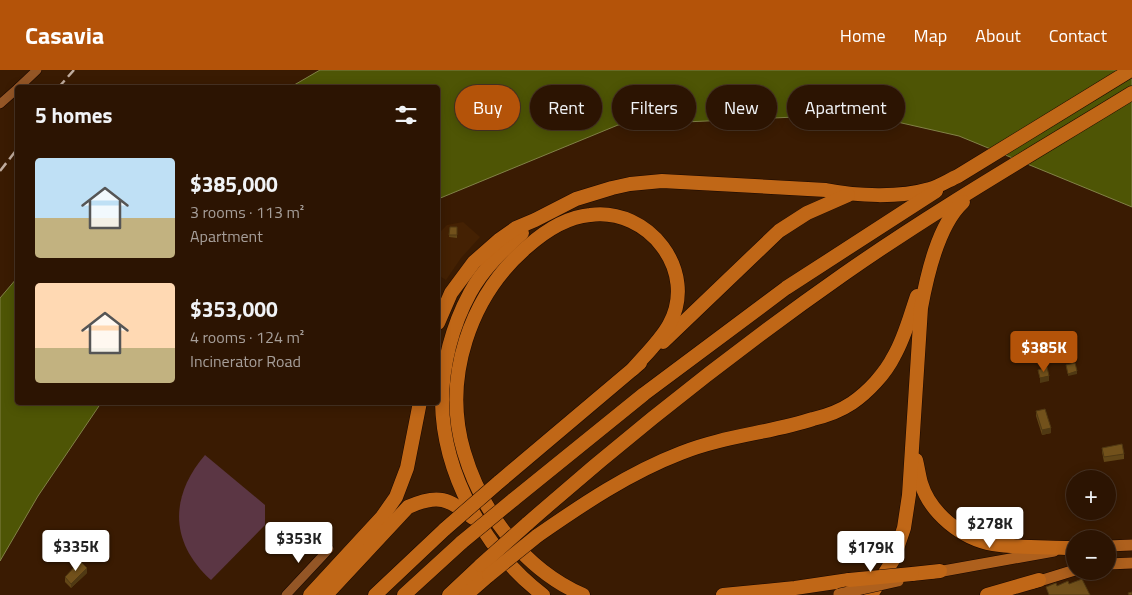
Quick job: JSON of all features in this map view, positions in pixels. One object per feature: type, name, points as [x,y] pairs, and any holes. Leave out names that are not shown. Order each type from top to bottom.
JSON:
[{"type":"highway","points":[[440,318],[451,293],[474,262],[499,240],[516,228],[576,199],[612,188],[653,182],[734,184],[826,190],[848,195],[907,194],[932,189],[958,176],[1131,71]]},
{"type":"highway","points":[[404,595],[462,542],[644,394],[786,288],[918,202],[1131,71]]},
{"type":"highway","points":[[871,595],[893,560],[904,528],[909,495],[921,308],[926,277],[942,233],[955,209],[979,188],[1132,93]]},
{"type":"highway","points":[[466,595],[485,570],[527,524],[571,485],[738,352],[845,274],[938,213],[1132,93]]},
{"type":"highway","points":[[375,595],[498,482],[671,336],[779,231],[807,214],[848,195]]},
{"type":"highway","points":[[583,595],[550,577],[528,559],[500,525],[477,486],[465,456],[459,429],[457,392],[463,349],[476,312],[490,288],[521,252],[544,234],[565,222],[589,215],[620,216],[632,220],[663,246],[671,260],[676,276],[675,309],[669,325],[633,369]]},
{"type":"highway","points":[[535,220],[492,261],[471,291],[456,325],[447,355],[442,403],[447,439],[456,474],[476,520],[485,534],[518,573],[543,595]]},
{"type":"highway","points":[[449,595],[575,509],[626,477],[682,452],[736,437],[796,425],[851,404],[877,380],[894,357],[901,344],[920,287],[926,277]]},
{"type":"highway","points":[[310,595],[382,517],[396,497],[407,468],[419,405]]},
{"type":"highway","points":[[912,440],[921,484],[931,504],[947,522],[963,534],[992,544],[1066,548]]},
{"type":"highway","points":[[326,595],[408,507],[423,500],[440,498],[456,505],[476,520]]},
{"type":"highway","points":[[723,595],[795,588],[849,580],[911,576],[940,571]]},
{"type":"highway","points":[[987,595],[1039,580]]},
{"type":"main road","points":[[1116,546],[1132,545]]},
{"type":"main road","points":[[940,571],[1066,549]]},
{"type":"main road","points":[[1116,564],[1132,564]]},
{"type":"main road","points":[[998,595],[1066,572]]},
{"type":"main road","points":[[837,594],[911,576]]},
{"type":"street","points":[[21,85],[37,70]]},
{"type":"street","points":[[0,104],[15,91]]},
{"type":"street","points":[[286,595],[329,548]]},
{"type":"shaded area","points":[[320,70],[1132,70],[1132,207],[959,136],[905,124],[905,85],[787,85],[787,117],[777,118],[777,85],[706,85],[706,121],[696,121],[696,85],[612,85],[612,127],[440,198],[440,85],[294,85]]},
{"type":"shaded area","points":[[463,222],[480,237],[461,258],[446,280],[440,276],[440,232],[447,225]]},
{"type":"shaded area","points":[[15,280],[15,405],[100,405],[38,496],[0,561],[0,298]]},
{"type":"shaded area","points":[[205,455],[265,505],[265,525],[211,580],[197,566],[188,551],[179,519],[180,503],[185,487],[193,471]]},
{"type":"building","points":[[450,227],[457,227],[457,235],[449,235]]},
{"type":"building","points":[[1075,363],[1077,371],[1068,374],[1066,365]]},
{"type":"building","points":[[1047,367],[1049,376],[1040,378],[1038,370]]},
{"type":"building","points":[[1045,409],[1051,428],[1042,430],[1036,411]]},
{"type":"building","points":[[1122,444],[1124,454],[1104,457],[1102,448]]},
{"type":"building","points":[[80,561],[87,568],[71,584],[65,577]]},
{"type":"building","points":[[1082,580],[1090,595],[1049,595],[1046,587],[1056,583],[1057,586],[1068,581],[1069,584]]},
{"type":"railway","points":[[61,85],[74,70]]},
{"type":"railway","points":[[0,171],[15,152]]}]
